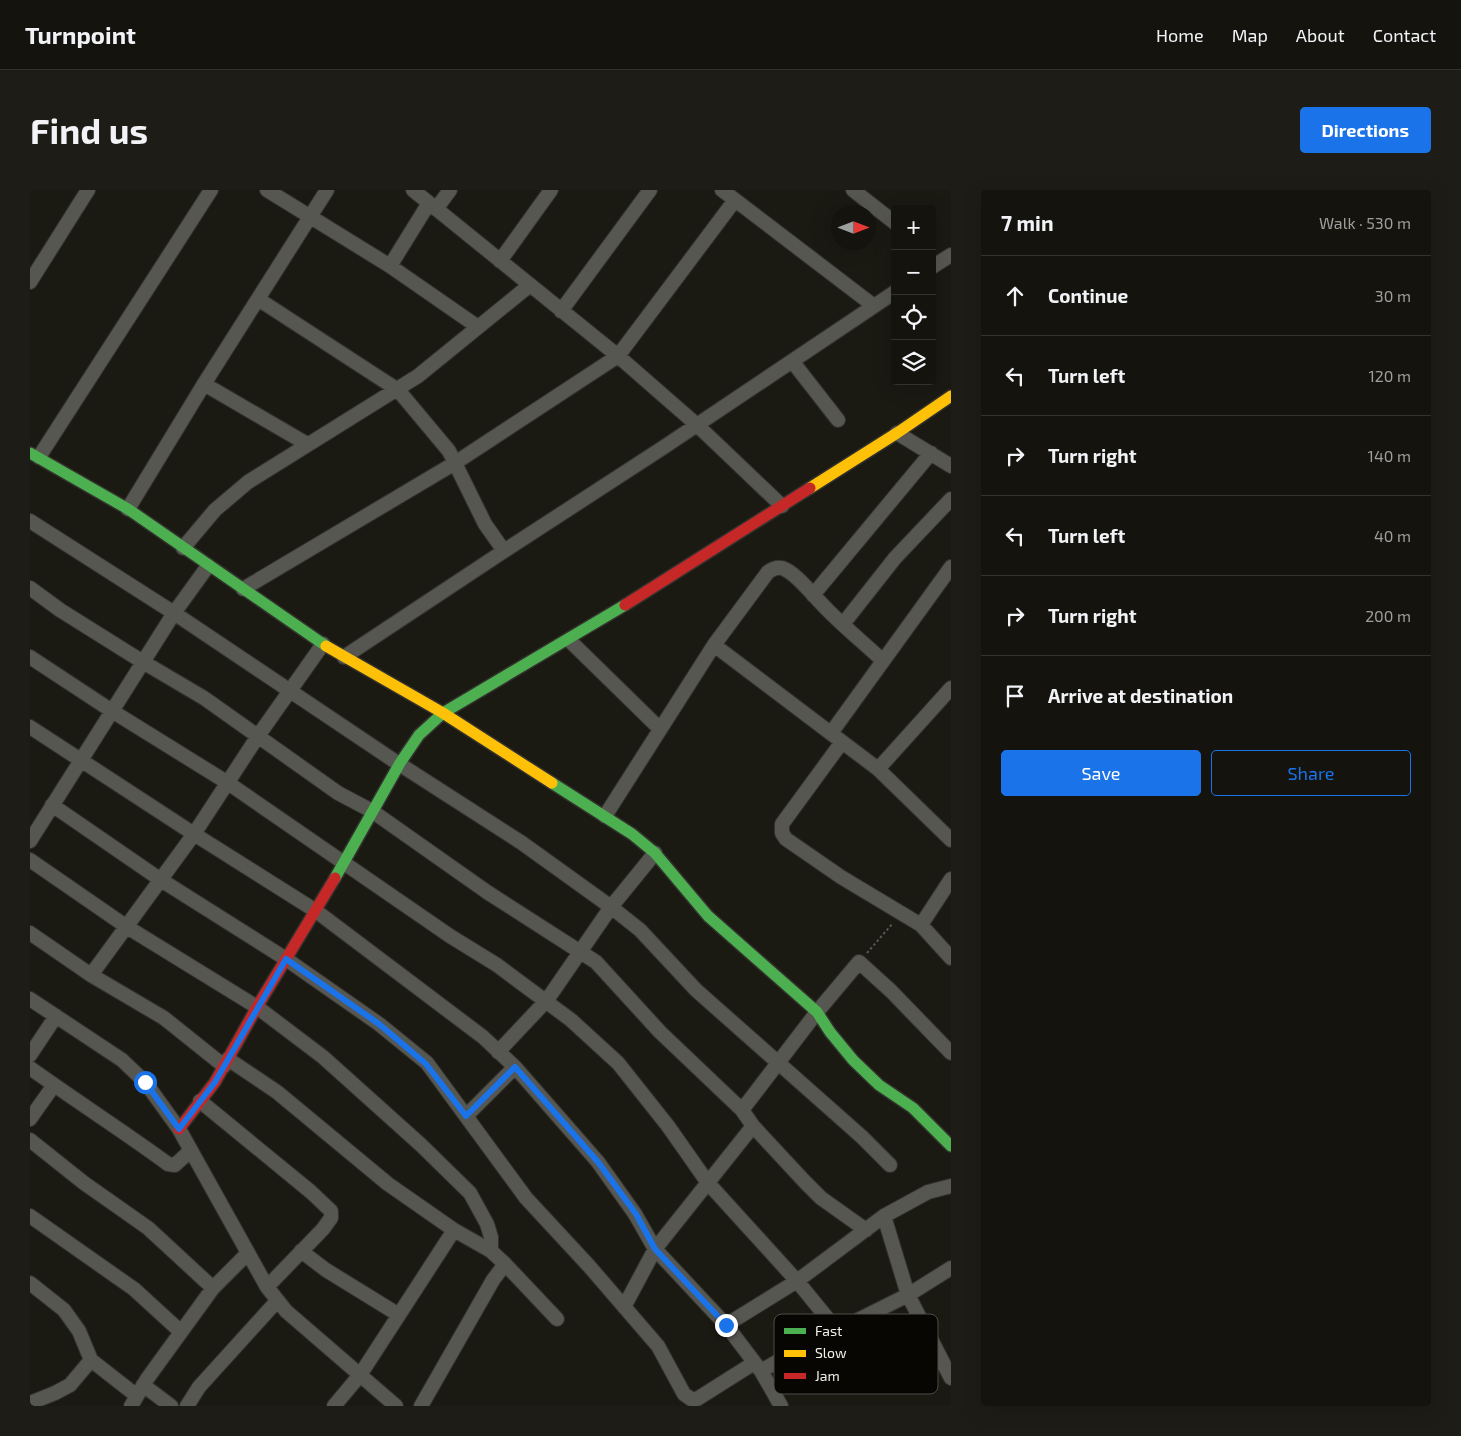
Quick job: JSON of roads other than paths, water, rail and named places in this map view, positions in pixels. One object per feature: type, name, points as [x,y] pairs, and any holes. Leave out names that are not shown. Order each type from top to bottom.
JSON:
[{"type":"street","points":[[30,282],[88,190]]},
{"type":"street","points":[[211,190],[34,455],[128,509],[323,644],[443,713],[632,834],[655,852],[708,916],[817,1012],[830,1032],[853,1060],[879,1085],[913,1108],[951,1146]]},
{"type":"street","points":[[267,190],[390,266],[478,327]]},
{"type":"street","points":[[128,509],[204,384],[327,190]]},
{"type":"street","points":[[413,190],[618,356],[697,425],[782,506]]},
{"type":"street","points":[[390,266],[433,206],[450,190]]},
{"type":"street","points":[[500,261],[550,190]]},
{"type":"street","points":[[561,311],[650,190]]},
{"type":"street","points":[[722,190],[874,306]]},
{"type":"street","points":[[853,190],[891,221]]},
{"type":"street","points":[[243,589],[455,464],[618,356],[735,200]]},
{"type":"street","points":[[184,548],[215,510],[248,482],[307,444],[398,390],[530,285]]},
{"type":"street","points":[[344,657],[504,550],[697,425],[891,295]]},
{"type":"street","points":[[258,299],[398,390],[449,451],[485,524],[504,550]]},
{"type":"street","points":[[792,361],[838,420]]},
{"type":"street","points":[[204,384],[307,444]]},
{"type":"street","points":[[179,1129],[226,1062],[257,1007],[316,911],[400,763],[419,735],[443,713],[569,640],[897,433],[951,396]]},
{"type":"street","points":[[897,433],[951,466]]},
{"type":"street","points":[[813,595],[931,453]]},
{"type":"street","points":[[842,624],[895,558],[951,498]]},
{"type":"street","points":[[30,521],[174,613],[522,843],[611,907],[640,930],[696,990],[862,1137],[890,1165]]},
{"type":"street","points":[[30,841],[174,613],[208,566]]},
{"type":"street","points":[[831,733],[951,567]]},
{"type":"street","points":[[605,816],[714,644],[768,572],[775,568],[783,568],[803,584],[842,624],[883,661]]},
{"type":"street","points":[[30,588],[60,610],[204,698],[338,793],[372,811],[480,887],[596,962],[660,1032],[742,1110],[753,1126],[821,1198],[866,1230]]},
{"type":"street","points":[[569,640],[660,729]]},
{"type":"street","points":[[91,975],[194,834],[258,736],[323,644]]},
{"type":"street","points":[[714,644],[878,769],[951,840]]},
{"type":"street","points":[[30,657],[112,712],[228,783],[450,936],[497,965],[547,1000],[618,1063],[668,1126],[708,1183],[798,1281],[824,1314]]},
{"type":"street","points":[[878,769],[951,688]]},
{"type":"street","points":[[30,727],[316,911],[483,1037],[515,1067],[598,1162],[636,1214],[655,1249],[726,1325],[757,1367],[781,1406]]},
{"type":"street","points":[[842,742],[782,824],[782,833],[786,840],[841,877],[921,925],[951,958]]},
{"type":"street","points":[[52,805],[161,880],[286,959],[379,1024],[426,1064],[526,1198],[589,1266],[658,1346],[684,1394],[692,1399],[697,1399],[774,1359]]},
{"type":"street","points":[[498,1052],[547,1000],[611,907],[655,852]]},
{"type":"street","points":[[30,860],[126,927],[257,1007],[323,1057],[421,1145],[470,1193],[487,1224],[491,1237],[491,1251]]},
{"type":"street","points":[[921,925],[951,879]]},
{"type":"street","points":[[30,932],[91,975],[164,1018],[226,1062],[277,1092],[388,1184],[454,1230],[491,1251],[557,1319]]},
{"type":"street","points":[[742,1110],[817,1012],[859,962],[891,991],[951,1053]]},
{"type":"street","points":[[30,999],[134,1070],[145,1082],[179,1129],[267,1288],[277,1301],[286,1312],[396,1406]]},
{"type":"street","points":[[30,1055],[56,1016]]},
{"type":"street","points":[[466,1116],[515,1067]]},
{"type":"street","points":[[30,1068],[122,1130],[168,1164],[175,1165],[190,1150]]},
{"type":"street","points":[[30,1118],[54,1085]]},
{"type":"street","points":[[200,1100],[311,1192],[331,1211],[332,1214],[329,1222],[267,1288]]},
{"type":"street","points":[[624,1307],[655,1249],[753,1126]]},
{"type":"street","points":[[30,1140],[84,1183],[148,1228],[214,1288]]},
{"type":"street","points":[[726,1325],[798,1281],[884,1216],[928,1192],[951,1186]]},
{"type":"street","points":[[30,1216],[134,1289],[181,1332]]},
{"type":"street","points":[[884,1216],[908,1295],[918,1314]]},
{"type":"street","points":[[334,1406],[360,1375],[454,1230]]},
{"type":"street","points":[[301,1251],[326,1270],[398,1315]]},
{"type":"street","points":[[137,1396],[214,1288],[248,1253]]},
{"type":"street","points":[[421,1406],[493,1280],[505,1264]]},
{"type":"street","points":[[869,1314],[908,1295],[951,1268]]},
{"type":"street","points":[[30,1283],[64,1310],[79,1331],[91,1360],[137,1396],[171,1406]]},
{"type":"street","points":[[187,1406],[199,1387],[277,1301]]},
{"type":"street","points":[[938,1353],[951,1378]]},
{"type":"street","points":[[30,1403],[70,1385],[91,1360]]}]
